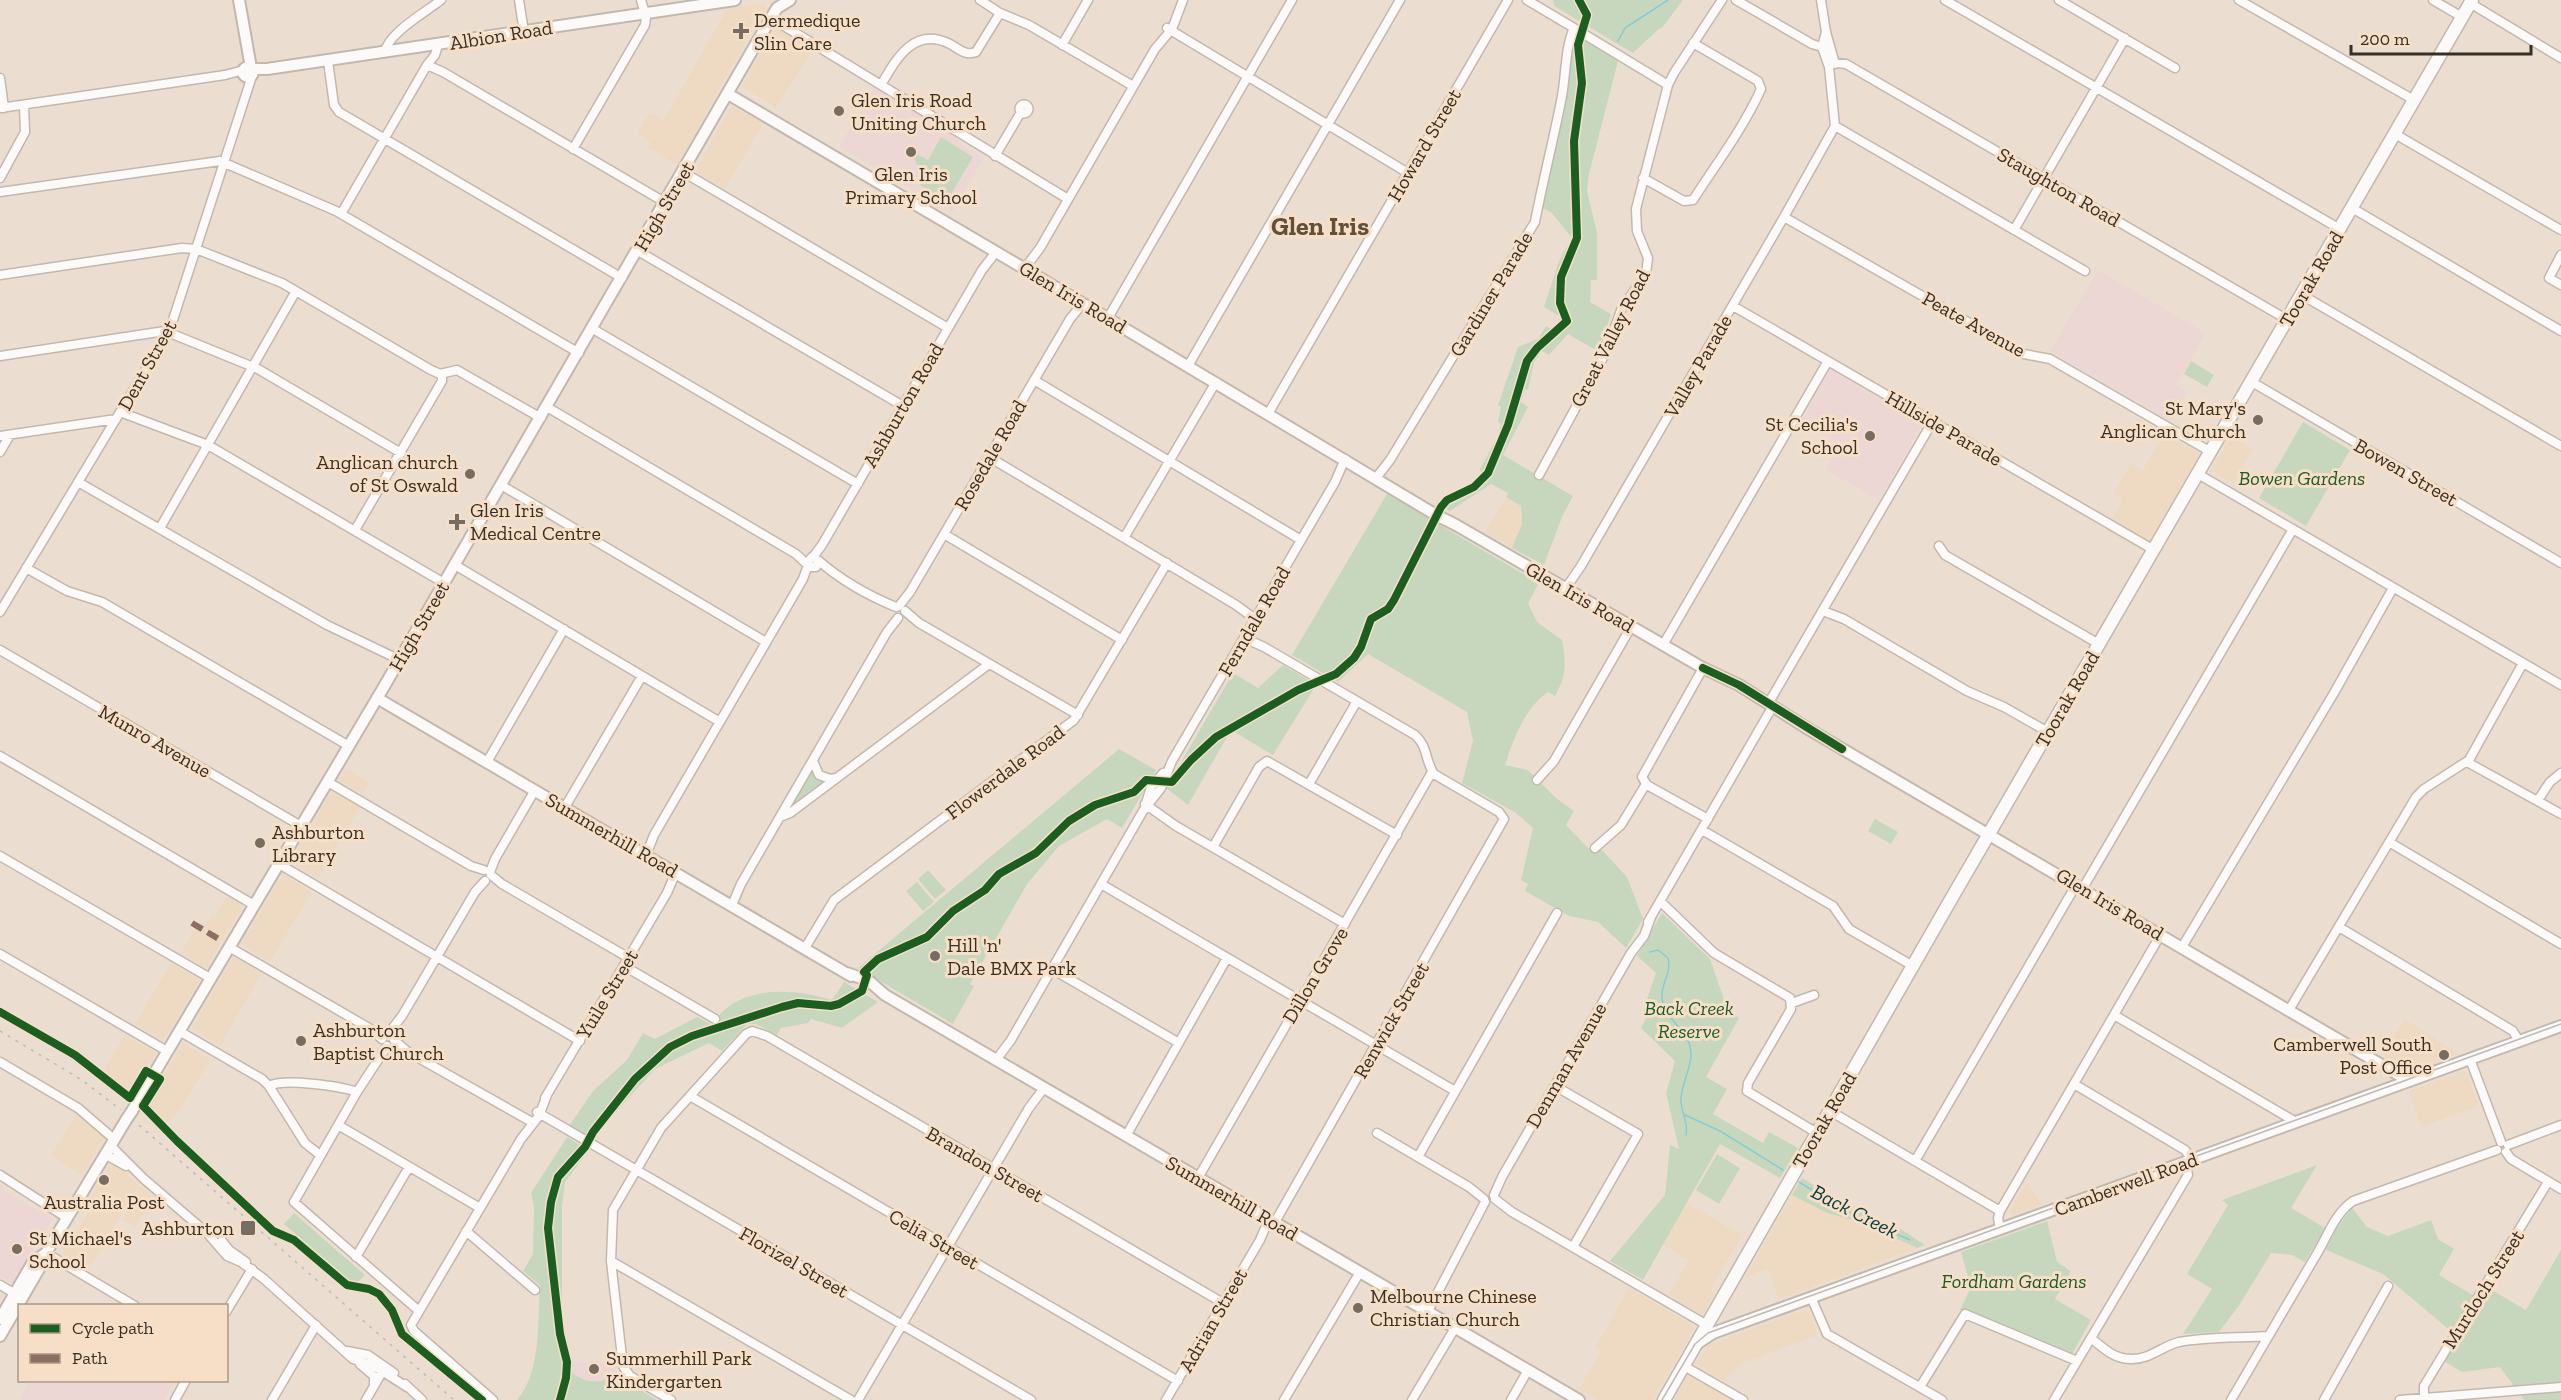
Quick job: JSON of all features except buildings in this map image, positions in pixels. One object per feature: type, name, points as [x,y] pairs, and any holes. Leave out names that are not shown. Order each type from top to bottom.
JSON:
[{"type":"highway","name":"Toorak Road","points":[[1664,1400],[2471,2]]},
{"type":"main road","points":[[239,0],[248,54],[248,72]]},
{"type":"main road","name":"Albion Road","points":[[248,72],[735,0]]},
{"type":"main road","name":"High Street","points":[[0,1336],[33,1262],[46,1253],[328,782],[593,329],[771,18],[783,1]]},
{"type":"main road","name":"Glen Iris Road","points":[[728,94],[1080,301],[1436,515],[2080,886],[2409,1081]]},
{"type":"main road","name":"Glen Iris Road","points":[[1703,668],[1739,685],[1772,709]]},
{"type":"main road","name":"Summerhill Road","points":[[377,698],[847,973],[869,981],[885,995],[1579,1400]]},
{"type":"main road","name":"Camberwell Road","points":[[1694,1347],[1707,1336],[1726,1328],[2561,1026]]},
{"type":"main road","name":"High Street","points":[[0,1319],[19,1296]]},
{"type":"main road","points":[[1714,1312],[1715,1323],[1726,1328]]},
{"type":"street","points":[[385,52],[388,43],[398,32],[441,0]]},
{"type":"street","points":[[519,0],[524,32]]},
{"type":"street","points":[[573,149],[643,29],[646,20],[641,0]]},
{"type":"street","points":[[980,0],[1000,13],[1029,25],[1133,86]]},
{"type":"street","points":[[1062,45],[1088,0]]},
{"type":"street","points":[[1027,270],[1168,29],[1171,16],[1183,0]]},
{"type":"street","points":[[1108,318],[1292,0]]},
{"type":"street","points":[[1188,366],[1400,0]]},
{"type":"street","name":"Howard Street","points":[[1268,414],[1508,0]]},
{"type":"street","points":[[1527,0],[1669,82]]},
{"type":"street","name":"Great Valley Road","points":[[1539,475],[1607,350],[1622,308],[1646,274],[1648,258],[1638,236],[1635,216],[1669,82],[1722,0]]},
{"type":"street","points":[[1736,0],[1812,44],[1822,47],[1831,61]]},
{"type":"street","points":[[1821,0],[1833,74],[1837,127],[2085,272]]},
{"type":"street","points":[[1945,0],[2340,229]]},
{"type":"street","points":[[2059,0],[2175,68]]},
{"type":"street","points":[[2239,0],[2414,100]]},
{"type":"street","points":[[2433,0],[2462,16]]},
{"type":"street","points":[[2471,2],[2561,58]]},
{"type":"street","points":[[881,85],[899,54],[916,42],[938,40],[967,53],[976,52],[1000,13]]},
{"type":"street","points":[[771,18],[1068,199]]},
{"type":"street","name":"Gardiner Parade","points":[[1379,480],[1535,222],[1540,189],[1561,100],[1570,38],[1574,28]]},
{"type":"street","points":[[1168,29],[1408,172]]},
{"type":"street","points":[[1822,47],[1826,32]]},
{"type":"street","points":[[2014,230],[2124,38]]},
{"type":"street","points":[[1643,178],[1684,201],[1693,200],[1760,93],[1761,85],[1758,81],[1693,43]]},
{"type":"street","points":[[341,214],[428,63],[435,55],[433,45]]},
{"type":"street","points":[[327,61],[335,108],[622,278]]},
{"type":"street","name":"Staughton Road","points":[[1831,61],[1846,64],[2288,320]]},
{"type":"street","points":[[428,63],[666,203]]},
{"type":"street","name":"Albion Road","points":[[2,108],[248,72]]},
{"type":"street","name":"Dent Street","points":[[0,612],[168,333],[244,95],[248,72]]},
{"type":"street","points":[[0,78],[2,108]]},
{"type":"street","points":[[14,190],[1,176],[25,132],[24,105]]},
{"type":"street","points":[[995,156],[1021,112]]},
{"type":"street","name":"Valley Parade","points":[[1568,590],[1837,127]]},
{"type":"street","points":[[2395,134],[2561,230]]},
{"type":"street","points":[[0,192],[210,161],[223,162],[341,214],[579,353]]},
{"type":"street","points":[[683,172],[948,328]]},
{"type":"street","points":[[2352,208],[2561,331]]},
{"type":"street","name":"Peate Avenue","points":[[1785,215],[2024,354],[2050,359],[2211,452]]},
{"type":"street","points":[[0,275],[182,248],[195,249],[282,283],[431,370],[442,374],[457,370],[541,418]]},
{"type":"street","name":"Ashburton Road","points":[[643,853],[994,250]]},
{"type":"street","points":[[638,251],[903,406]]},
{"type":"street","points":[[2561,255],[2548,278],[2561,285]]},
{"type":"street","points":[[160,528],[296,291]]},
{"type":"street","points":[[2302,295],[2561,446]]},
{"type":"street","name":"Rosedale Road","points":[[729,904],[1080,301]]},
{"type":"street","name":"Hillside Parade","points":[[1733,306],[2154,550]]},
{"type":"street","points":[[593,329],[858,484]]},
{"type":"street","points":[[0,356],[168,333],[252,367],[401,453]]},
{"type":"street","points":[[150,334],[159,347]]},
{"type":"street","points":[[1663,645],[1828,361]]},
{"type":"street","points":[[355,530],[442,381],[442,374]]},
{"type":"street","points":[[1034,380],[1301,540]]},
{"type":"street","points":[[1124,538],[1215,382]]},
{"type":"street","name":"Bowen Street","points":[[2252,382],[2561,563]]},
{"type":"street","points":[[547,407],[796,554],[830,570],[1078,715]]},
{"type":"street","points":[[0,436],[118,416],[208,445],[444,583]]},
{"type":"street","name":"Denman Avenue","points":[[1426,1310],[1631,953],[1644,936],[1651,917],[1772,709],[1824,608],[1933,421]]},
{"type":"street","points":[[93,422],[102,431],[104,438]]},
{"type":"street","points":[[0,452],[10,435]]},
{"type":"street","points":[[989,457],[1256,617]]},
{"type":"street","name":"Ferndale Road","points":[[999,1062],[1145,807],[1161,788],[1172,760],[1348,461]]},
{"type":"street","points":[[2198,474],[2561,685]]},
{"type":"street","points":[[78,482],[327,625],[400,660]]},
{"type":"street","points":[[501,485],[766,642]]},
{"type":"street","points":[[1915,1161],[2293,529]]},
{"type":"street","points":[[944,534],[1122,640]]},
{"type":"street","points":[[1939,546],[1945,555],[2099,644]]},
{"type":"street","name":"Flowerdale Road","points":[[805,948],[837,898],[1067,726],[1078,715],[1167,563]]},
{"type":"street","points":[[455,565],[720,722]]},
{"type":"street","points":[[26,568],[67,591],[102,602],[349,746]]},
{"type":"street","points":[[2182,947],[2334,693],[2393,588]]},
{"type":"street","points":[[1824,608],[1967,691],[2004,707],[2048,732]]},
{"type":"street","points":[[1538,780],[1554,761],[1631,627]]},
{"type":"street","points":[[487,762],[564,629]]},
{"type":"street","points":[[1246,635],[1419,737],[1425,746],[1432,772]]},
{"type":"street","name":"Munro Avenue","points":[[0,649],[301,826]]},
{"type":"street","points":[[2289,1010],[2421,792],[2467,762],[2523,663]]},
{"type":"street","points":[[780,817],[790,813],[989,664]]},
{"type":"street","points":[[1703,668],[1643,772],[1642,779],[1646,784],[1708,819]]},
{"type":"street","points":[[565,807],[642,676]]},
{"type":"street","points":[[1309,784],[1357,701]]},
{"type":"street","points":[[0,756],[254,905]]},
{"type":"street","points":[[813,760],[819,775],[830,779],[837,778]]},
{"type":"street","points":[[1213,847],[1259,767],[1267,761],[1396,835]]},
{"type":"street","points":[[2467,762],[2561,814]]},
{"type":"street","name":"Renwick Street","points":[[1273,1221],[1502,825],[1503,816],[1432,772]]},
{"type":"street","name":"Dillon Grove","points":[[1198,1178],[1432,772]]},
{"type":"street","points":[[2538,800],[2550,782],[2561,773]]},
{"type":"street","points":[[328,782],[502,884],[715,1019]]},
{"type":"street","points":[[1595,848],[1621,825],[1646,784]]},
{"type":"street","points":[[419,1311],[297,1206],[294,1199],[536,790]]},
{"type":"street","points":[[1145,807],[1345,924]]},
{"type":"street","points":[[1702,830],[1833,906],[1847,928],[1913,966]]},
{"type":"street","points":[[2389,842],[2561,945]]},
{"type":"street","points":[[0,856],[210,978]]},
{"type":"street","points":[[279,864],[580,1041]]},
{"type":"street","name":"Yuile Street","points":[[493,1400],[414,1331],[411,1325],[530,1123],[539,1114],[547,1095],[679,874]]},
{"type":"street","points":[[1101,884],[1455,1091]]},
{"type":"street","points":[[1660,902],[1714,953],[1788,996],[1792,1003]]},
{"type":"street","points":[[1418,1156],[1557,913]]},
{"type":"street","points":[[2338,927],[2513,1031],[2519,1041]]},
{"type":"street","points":[[2000,1229],[1998,1218],[2000,1211],[2161,934]]},
{"type":"street","points":[[229,946],[530,1123]]},
{"type":"street","points":[[0,954],[167,1052]]},
{"type":"street","points":[[1126,1136],[1227,957]]},
{"type":"street","points":[[1052,969],[1179,1043]]},
{"type":"street","points":[[1814,995],[1792,1003],[1747,1089],[1751,1095],[1817,1133]]},
{"type":"street","points":[[2114,1015],[2296,1122]]},
{"type":"street","points":[[179,1031],[262,1079],[318,1159]]},
{"type":"street","name":"Brandon Street","points":[[690,1096],[746,1034],[752,1031],[760,1032],[1223,1303]]},
{"type":"street","points":[[0,1057],[11,1067]]},
{"type":"street","points":[[2470,1059],[2503,1147],[2511,1159],[2561,1189]]},
{"type":"street","points":[[0,1062],[73,1104],[98,1123],[139,1174],[207,1233],[220,1240],[227,1252],[242,1258],[374,1376],[374,1386]]},
{"type":"street","points":[[268,1086],[278,1083],[358,1089]]},
{"type":"street","points":[[2054,1400],[2188,1175],[2189,1161],[2186,1150],[2074,1084]]},
{"type":"street","points":[[858,1400],[1041,1086]]},
{"type":"street","points":[[1555,1086],[1638,1134],[1573,1247]]},
{"type":"street","points":[[671,1400],[630,1376],[623,1366],[611,1262],[613,1210],[659,1131],[690,1096]]},
{"type":"street","name":"Celia Street","points":[[690,1096],[1178,1381]]},
{"type":"street","points":[[1830,1110],[2000,1211]]},
{"type":"street","name":"Florizel Street","points":[[539,1114],[1030,1400]]},
{"type":"street","points":[[338,1125],[480,1208]]},
{"type":"street","points":[[2231,1400],[2344,1207],[2353,1201],[2561,1125]]},
{"type":"street","points":[[1377,1133],[1707,1325]]},
{"type":"street","points":[[356,1257],[410,1167]]},
{"type":"street","points":[[0,1176],[67,1218]]},
{"type":"street","name":"Murdoch Street","points":[[2424,1398],[2424,1386],[2548,1182]]},
{"type":"street","name":"Adrian Street","points":[[1167,1400],[1273,1221]]},
{"type":"street","points":[[466,1231],[535,1290]]},
{"type":"street","points":[[46,1253],[133,1304]]},
{"type":"street","points":[[611,1262],[851,1400]]},
{"type":"street","points":[[228,1309],[252,1269]]},
{"type":"street","points":[[1284,1400],[1360,1272]]},
{"type":"street","points":[[0,1285],[19,1296]]},
{"type":"street","points":[[2324,1400],[2388,1286]]},
{"type":"street","points":[[1811,1298],[1826,1333],[1942,1400]]},
{"type":"street","points":[[1920,1387],[1965,1314],[2077,1361]]},
{"type":"street","points":[[272,1400],[316,1325]]},
{"type":"street","points":[[1412,1400],[1455,1328]]},
{"type":"street","points":[[2091,1338],[2113,1355],[2132,1359],[2149,1356],[2163,1347],[2182,1342],[2268,1336]]},
{"type":"street","points":[[344,1349],[368,1355],[422,1400]]},
{"type":"street","points":[[358,1362],[384,1369]]},
{"type":"street","points":[[1684,1366],[1743,1400]]},
{"type":"street","points":[[366,1400],[384,1369]]},
{"type":"street","points":[[1511,1400],[1528,1370]]},
{"type":"street","points":[[175,1400],[185,1382]]},
{"type":"street","points":[[2400,1400],[2561,1387]]},
{"type":"shaded area","points":[[764,3],[766,6],[677,165],[648,148],[651,143],[637,134],[650,112],[664,120],[727,9]]},
{"type":"shaded area","points":[[779,27],[814,48],[775,109],[771,104],[742,87],[776,28]]},
{"type":"shaded area","name":"Glen Iris Primary School","points":[[874,86],[945,128],[964,146],[984,158],[952,213],[839,147]]},
{"type":"shaded area","points":[[731,107],[763,123],[725,189],[695,171]]},
{"type":"shaded area","points":[[2098,270],[2206,333],[2176,385],[2188,392],[2171,421],[2050,351]]},
{"type":"shaded area","name":"St Cecilia's School","points":[[1830,370],[1921,423],[1922,426],[1879,500],[1825,469],[1839,445],[1800,422]]},
{"type":"shaded area","points":[[2164,433],[2200,454],[2143,551],[2106,530],[2123,500],[2113,494],[2131,463],[2143,470]]},
{"type":"shaded area","points":[[2231,437],[2253,449],[2233,483],[2211,471]]},
{"type":"shaded area","points":[[1506,497],[1521,506],[1522,524],[1512,548],[1485,532]]},
{"type":"shaded area","points":[[346,769],[370,783],[363,794],[339,780]]},
{"type":"shaded area","points":[[332,791],[360,807],[318,878],[290,862]]},
{"type":"shaded area","points":[[283,874],[312,892],[270,962],[241,944]]},
{"type":"shaded area","points":[[227,896],[243,906],[206,968],[181,953],[199,922],[205,925],[212,914],[215,916]]},
{"type":"shaded area","points":[[233,957],[262,973],[220,1045],[192,1028]]},
{"type":"shaded area","points":[[171,963],[200,980],[163,1041],[135,1024]]},
{"type":"shaded area","points":[[2404,1019],[2458,1054],[2410,1071],[2383,1055]]},
{"type":"shaded area","points":[[125,1035],[156,1053],[130,1095],[102,1073]]},
{"type":"shaded area","points":[[183,1043],[210,1060],[179,1112],[165,1123],[149,1109],[151,1097]]},
{"type":"shaded area","points":[[2464,1071],[2467,1073],[2479,1106],[2421,1127],[2409,1091]]},
{"type":"shaded area","points":[[76,1115],[105,1137],[82,1175],[51,1156]]},
{"type":"shaded area","points":[[114,1163],[139,1185],[88,1270],[62,1254],[75,1232],[80,1230],[79,1227],[88,1213],[84,1210],[110,1164]]},
{"type":"shaded area","points":[[2027,1182],[2042,1204],[2012,1215],[2010,1212]]},
{"type":"shaded area","name":"St Michael's School","points":[[0,1183],[5,1191],[50,1217],[51,1221],[15,1282],[11,1283],[0,1277]]},
{"type":"shaded area","points":[[141,1187],[153,1197],[135,1228],[122,1220]]},
{"type":"shaded area","points":[[1792,1195],[1827,1213],[1859,1222],[1917,1248],[1779,1299],[1768,1269],[1745,1277]]},
{"type":"shaded area","points":[[1687,1203],[1742,1235],[1711,1289],[1713,1295],[1702,1315],[1669,1295],[1689,1260],[1663,1245]]},
{"type":"shaded area","points":[[1629,1288],[1695,1327],[1653,1400],[1598,1400],[1579,1389],[1601,1351],[1595,1348]]},
{"type":"shaded area","points":[[1806,1309],[1809,1311],[1818,1335],[1742,1363],[1724,1381],[1695,1364],[1709,1345]]},
{"type":"shaded area","name":"Summerhill Park Kindergarten","points":[[572,1362],[616,1363],[617,1376],[603,1382],[585,1382],[573,1374]]},
{"type":"shaded area","points":[[1688,1375],[1691,1376],[1732,1400],[1674,1400]]},
{"type":"shaded area","points":[[29,1382],[174,1382],[164,1400],[19,1400]]},
{"type":"green space","points":[[1553,0],[1683,0],[1662,28],[1633,53],[1554,6]]},
{"type":"green space","points":[[1575,38],[1582,39],[1618,61],[1589,174],[1587,191],[1597,233],[1597,280],[1591,280],[1590,302],[1611,314],[1599,352],[1568,334],[1549,355],[1542,351],[1534,362],[1528,390],[1525,389],[1521,402],[1528,407],[1503,455],[1573,496],[1562,517],[1544,565],[1512,548],[1522,524],[1521,506],[1506,497],[1508,493],[1491,484],[1450,511],[1436,503],[1459,490],[1464,492],[1482,479],[1480,469],[1497,438],[1501,424],[1498,422],[1501,407],[1498,405],[1518,347],[1538,339],[1546,326],[1553,330],[1561,317],[1544,307],[1559,261],[1572,238],[1551,212],[1540,207],[1565,98]]},
{"type":"green space","points":[[941,137],[973,157],[947,201],[920,185],[919,169],[913,156],[917,154],[928,160]]},
{"type":"green space","points":[[2191,361],[2214,375],[2207,387],[2184,374]]},
{"type":"green space","name":"Bowen Gardens","points":[[2303,422],[2350,450],[2306,526],[2259,498]]},
{"type":"green space","points":[[1387,494],[1539,583],[1528,603],[1537,622],[1562,640],[1564,675],[1555,696],[1548,692],[1526,715],[1505,765],[1528,770],[1556,798],[1574,811],[1566,825],[1588,848],[1602,850],[1627,877],[1643,919],[1626,948],[1598,922],[1569,916],[1525,891],[1528,884],[1521,880],[1533,828],[1516,813],[1462,783],[1473,741],[1467,712],[1368,654],[1338,682],[1292,655]]},
{"type":"green space","points":[[1283,665],[1316,685],[1273,755],[1231,730],[1188,805],[1166,788],[1233,673],[1258,688]]},
{"type":"green space","points":[[1119,749],[1156,770],[1122,828],[1107,819],[1059,846],[1027,884],[970,984],[974,986],[953,1024],[858,968]]},
{"type":"green space","points":[[811,770],[825,781],[791,806]]},
{"type":"green space","points":[[1875,819],[1898,832],[1891,844],[1868,831]]},
{"type":"green space","points":[[928,870],[946,890],[935,899],[918,879]]},
{"type":"green space","points":[[917,882],[934,902],[923,911],[906,891]]},
{"type":"green space","name":"Back Creek Reserve","points":[[1662,913],[1710,959],[1728,1011],[1739,1018],[1706,1077],[1727,1089],[1713,1114],[1763,1143],[1769,1132],[1798,1148],[1780,1178],[1720,1144],[1643,1280],[1610,1261],[1665,1195],[1670,1145],[1679,1149],[1666,1093],[1675,1061],[1641,1028],[1652,1006],[1647,999],[1656,973],[1637,956]]},
{"type":"green space","points":[[844,982],[878,1002],[842,1028],[811,1019],[808,1023],[781,1028],[777,1035],[756,1024],[747,1024],[722,1051],[709,1043],[655,1069],[591,1139],[569,1126],[593,1091],[627,1060],[643,1033],[655,1039],[697,1017],[712,1025],[722,1012],[735,1002],[766,993],[800,993],[832,1000]]},
{"type":"green space","points":[[567,1137],[589,1150],[565,1182],[562,1206],[562,1314],[573,1374],[584,1380],[594,1381],[617,1376],[657,1400],[517,1400],[531,1375],[537,1346],[540,1285],[523,1271],[533,1254],[534,1206],[531,1193]]},
{"type":"green space","points":[[1717,1154],[1740,1168],[1719,1204],[1696,1190]]},
{"type":"green space","points":[[2317,1165],[2291,1208],[2325,1228],[2305,1262],[2292,1255],[2271,1253],[2240,1304],[2219,1332],[2183,1334],[2212,1289],[2187,1274],[2228,1205],[2222,1200]]},
{"type":"green space","points":[[1802,1178],[1879,1223],[1893,1224],[1925,1245],[1917,1248],[1859,1222],[1827,1213],[1792,1195]]},
{"type":"green space","points":[[2352,1208],[2367,1227],[2388,1236],[2431,1220],[2438,1239],[2454,1249],[2439,1275],[2476,1297],[2452,1332],[2383,1274],[2326,1250],[2336,1229]]},
{"type":"green space","points":[[294,1213],[365,1275],[355,1285],[284,1224]]},
{"type":"green space","name":"Fordham Gardens","points":[[2047,1221],[2057,1262],[2071,1271],[2055,1299],[2091,1320],[2071,1356],[1971,1312],[1960,1310],[1971,1287],[1961,1252]]},
{"type":"green space","points":[[2561,1250],[2561,1400],[2524,1400],[2500,1367],[2462,1372],[2444,1361],[2490,1289],[2526,1310]]},
{"type":"waterway","name":"Back Creek","points":[[1618,41],[1625,28],[1668,0]]},
{"type":"waterway","name":"Back Creek","points":[[1650,952],[1658,950],[1668,958],[1662,999],[1691,1050],[1690,1064],[1681,1098],[1686,1135]]},
{"type":"waterway","name":"Back Creek","points":[[1685,1115],[1720,1131],[1783,1170]]},
{"type":"waterway","name":"Back Creek","points":[[1799,1182],[1852,1214],[1910,1240]]},
{"type":"tram line","points":[[1662,1400],[1695,1344],[1708,1333],[2561,1024]]},
{"type":"railway","points":[[0,1031],[82,1080],[121,1110]]},
{"type":"railway","points":[[139,1125],[454,1400]]},
{"type":"marked path","points":[[192,923],[222,941]]},
{"type":"cycle path","points":[[560,1400],[566,1378],[567,1362],[560,1334],[548,1228],[551,1202],[558,1177],[585,1147],[593,1132],[635,1079],[670,1047],[692,1036],[798,1003],[831,1006],[839,1004],[862,991],[867,975],[864,972],[878,959],[927,937],[953,911],[985,890],[999,874],[1036,853],[1069,821],[1095,805],[1134,792],[1146,780],[1172,782],[1216,737],[1298,690],[1336,674],[1354,658],[1361,647],[1371,619],[1388,609],[1394,600],[1441,507],[1447,500],[1474,487],[1488,473],[1508,425],[1527,361],[1537,348],[1567,321],[1560,303],[1561,277],[1577,238],[1574,141],[1582,83],[1578,45],[1587,15],[1579,0]]},
{"type":"cycle path","points":[[1703,668],[1739,685],[1842,749]]},
{"type":"cycle path","points":[[0,1012],[75,1055],[130,1098],[146,1071],[160,1079],[143,1106],[177,1141],[273,1231],[294,1240],[347,1285],[369,1289],[379,1294],[392,1310],[402,1334],[482,1400]]},
{"type":"place","name":"Dermedique Slin Care","points":[[741,31]]},
{"type":"place","name":"Glen Iris Road Uniting Church","points":[[839,111]]},
{"type":"place","name":"Glen Iris Primary School","points":[[911,152]]},
{"type":"place","name":"St Mary's Anglican Church","points":[[2258,420]]},
{"type":"place","name":"St Cecilia's School","points":[[1870,436]]},
{"type":"place","name":"Anglican church of St Oswald","points":[[470,474]]},
{"type":"place","name":"Glen Iris Medical Centre","points":[[457,522]]},
{"type":"place","name":"Ashburton Library","points":[[260,843]]},
{"type":"place","name":"Hill 'n' Dale BMX Park","points":[[935,956]]},
{"type":"place","name":"Ashburton Baptist Church","points":[[301,1041]]},
{"type":"place","name":"Camberwell South Post Office","points":[[2444,1055]]},
{"type":"place","name":"Australia Post","points":[[104,1180]]},
{"type":"place","name":"Ashburton","points":[[248,1228]]},
{"type":"place","name":"St Michael's School","points":[[17,1249]]},
{"type":"place","name":"Melbourne Chinese Christian Church","points":[[1358,1308]]},
{"type":"place","name":"Summerhill Park Kindergarten","points":[[594,1369]]},
{"type":"district","name":"Glen Iris","points":[[1320,226]]}]
